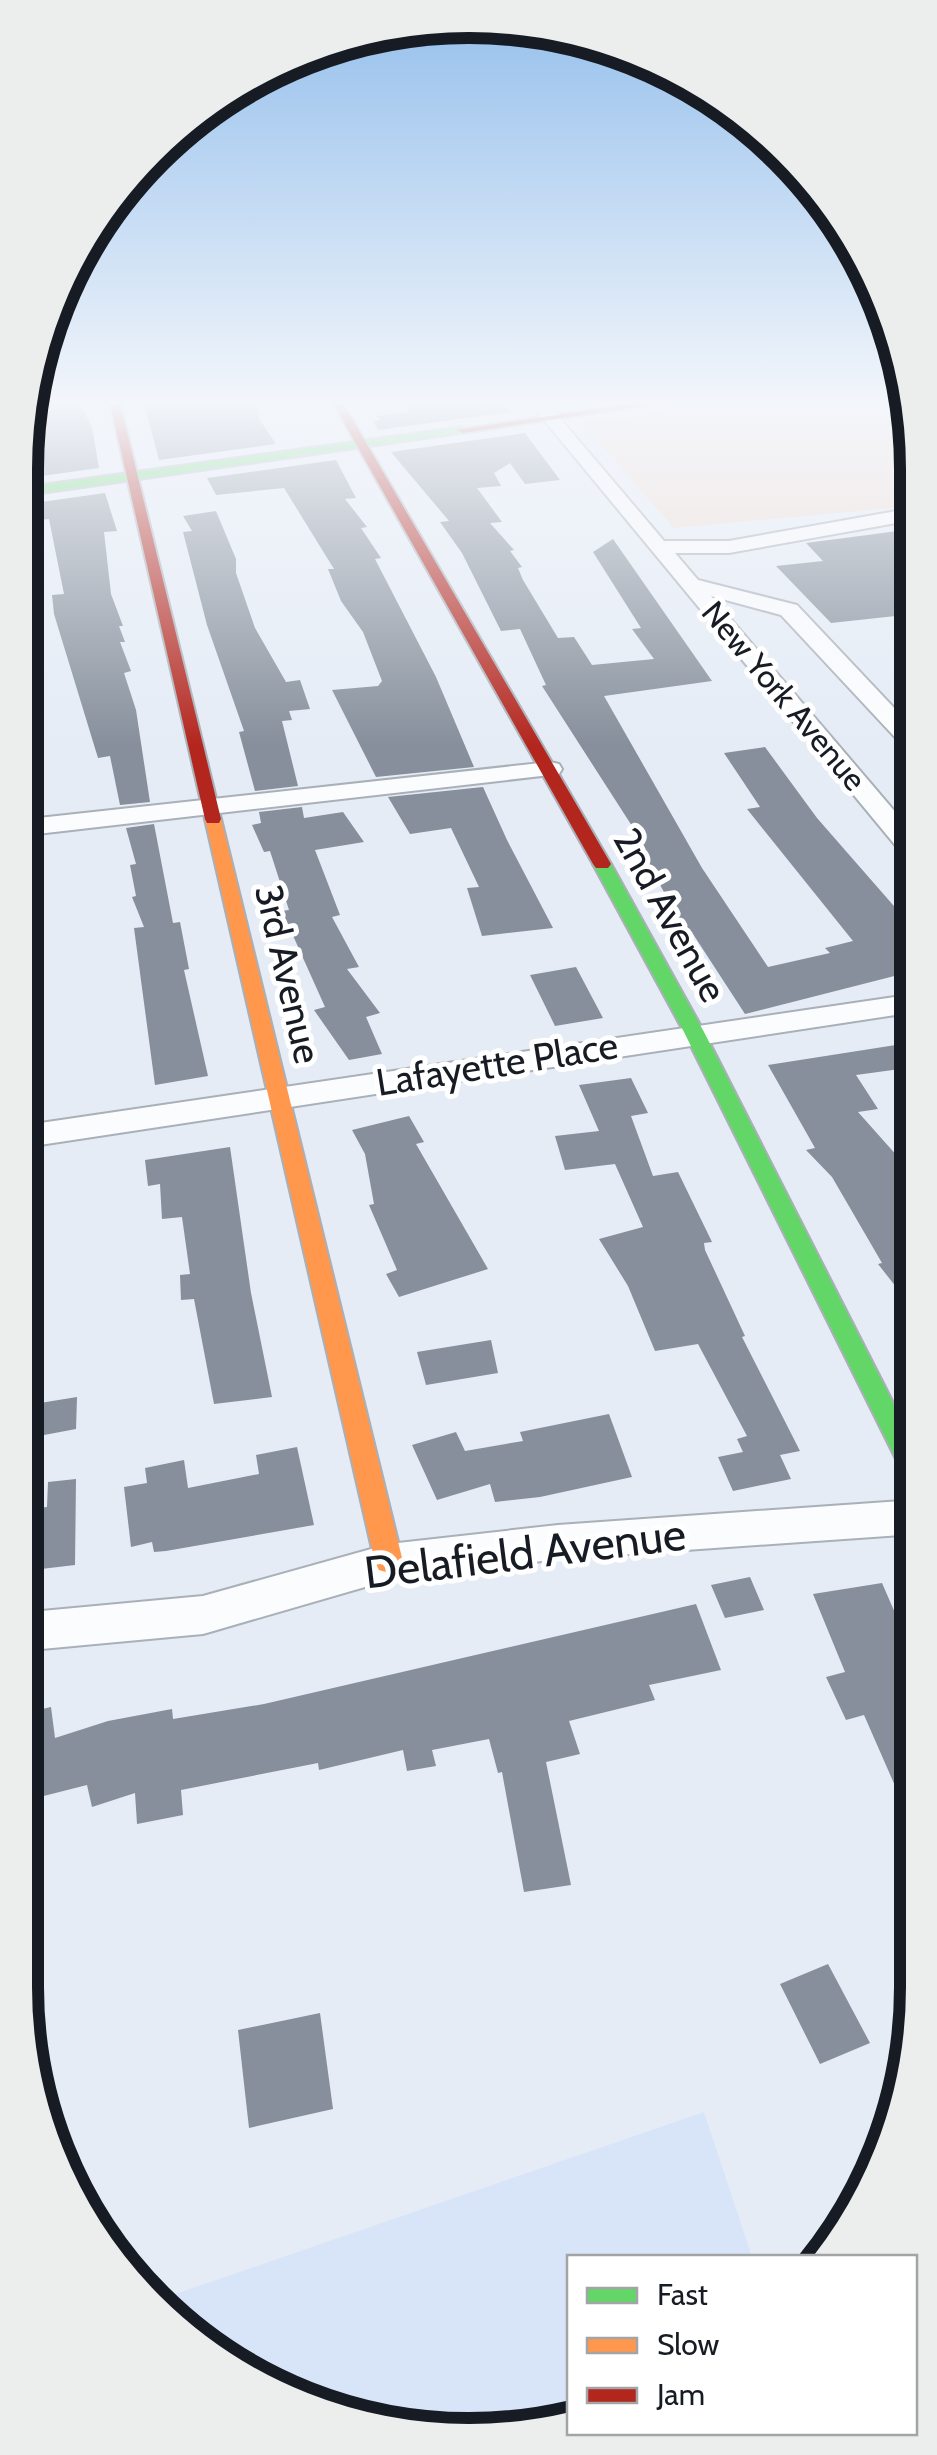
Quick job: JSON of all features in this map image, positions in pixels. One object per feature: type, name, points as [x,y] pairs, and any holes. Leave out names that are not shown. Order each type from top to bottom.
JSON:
[{"type":"street","name":"3rd Avenue","points":[[142,518],[214,806],[389,1562]]},
{"type":"street","name":"2nd Avenue","points":[[403,518],[550,769],[694,1032],[900,1442]]},
{"type":"street","name":"New York Avenue","points":[[634,518],[900,834]]},
{"type":"street","points":[[658,547],[728,547],[793,532],[889,518]]},
{"type":"street","points":[[689,584],[789,610],[900,728]]},
{"type":"street","points":[[38,826],[550,769]]},
{"type":"street","name":"Lafayette Place","points":[[38,1134],[280,1100],[694,1032],[900,1005]]},
{"type":"street","name":"Delafield Avenue","points":[[38,1630],[202,1614],[389,1562],[558,1542],[900,1518]]},
{"type":"shaded area","points":[[665,518],[787,518],[674,528]]},
{"type":"shaded area","points":[[704,2112],[751,2255],[567,2255],[567,2406],[497,2417],[412,2414],[330,2395],[253,2360],[206,2328],[169,2296]]},
{"type":"building","points":[[38,518],[113,518],[117,531],[104,532],[111,594],[123,626],[119,626],[125,642],[120,642],[131,671],[124,673],[136,710],[150,802],[120,805],[110,756],[98,758],[54,614],[52,595],[64,594],[49,519]]},
{"type":"building","points":[[184,518],[219,518],[236,559],[236,573],[255,628],[286,682],[300,680],[310,709],[289,711],[292,720],[282,721],[298,786],[255,791],[239,732],[244,731],[207,625],[183,532],[192,531]]},
{"type":"building","points":[[302,518],[360,518],[367,527],[361,528],[381,558],[375,559],[436,677],[474,767],[376,777],[332,690],[378,686],[382,681],[363,632],[341,601],[328,569],[334,569]]},
{"type":"building","points":[[446,518],[499,518],[502,522],[490,523],[514,550],[510,551],[522,567],[518,568],[523,580],[558,638],[574,637],[592,665],[654,659],[632,629],[641,628],[593,552],[613,539],[712,681],[604,696],[702,868],[768,967],[830,953],[825,948],[853,941],[747,809],[760,807],[724,753],[765,747],[817,818],[900,913],[900,975],[745,1014],[693,934],[687,935],[629,827],[632,826],[542,686],[546,685],[520,629],[501,631],[462,553],[440,522],[449,521]]},
{"type":"building","points":[[900,531],[900,616],[831,623],[776,566],[823,561],[806,543]]},
{"type":"building","points":[[483,787],[553,928],[482,936],[467,888],[479,887],[451,828],[410,834],[388,797]]},
{"type":"building","points":[[302,807],[304,818],[343,812],[364,842],[315,850],[340,915],[332,917],[359,967],[347,969],[380,1013],[366,1017],[382,1054],[349,1060],[314,1010],[325,1007],[282,911],[289,910],[270,851],[264,852],[252,825],[261,823],[259,812]]},
{"type":"building","points":[[154,824],[173,923],[180,922],[189,969],[184,970],[208,1076],[155,1085],[134,928],[144,927],[132,897],[136,896],[130,865],[136,864],[126,828]]},
{"type":"building","points":[[576,967],[603,1018],[555,1026],[530,975]]},
{"type":"building","points":[[900,1044],[900,1069],[856,1075],[878,1109],[858,1112],[900,1159],[900,1292],[878,1264],[882,1263],[832,1177],[806,1150],[815,1148],[768,1065]]},
{"type":"building","points":[[631,1078],[648,1113],[631,1116],[653,1176],[678,1172],[712,1242],[704,1243],[705,1250],[745,1336],[742,1337],[800,1451],[780,1455],[791,1479],[733,1491],[718,1457],[743,1452],[737,1439],[747,1436],[698,1344],[655,1351],[628,1286],[599,1239],[643,1227],[615,1164],[565,1170],[555,1136],[599,1131],[579,1085]]},
{"type":"building","points":[[409,1116],[424,1142],[416,1144],[488,1269],[399,1297],[386,1274],[397,1270],[369,1205],[374,1204],[365,1154],[352,1130]]},
{"type":"building","points":[[230,1147],[251,1293],[272,1397],[214,1404],[194,1299],[181,1300],[180,1275],[190,1274],[182,1217],[162,1219],[160,1184],[148,1186],[145,1160]]},
{"type":"building","points":[[491,1340],[498,1373],[426,1385],[417,1352]]},
{"type":"building","points":[[77,1397],[76,1429],[44,1435],[40,1403]]},
{"type":"building","points":[[609,1414],[632,1477],[540,1497],[495,1502],[490,1484],[437,1500],[412,1445],[456,1432],[465,1451],[523,1441],[520,1432]]},
{"type":"building","points":[[297,1447],[314,1525],[166,1551],[154,1552],[152,1542],[131,1547],[124,1487],[147,1483],[145,1468],[184,1460],[188,1488],[259,1474],[256,1455]]},
{"type":"building","points":[[76,1479],[75,1565],[38,1569],[38,1508],[47,1507],[48,1482]]},
{"type":"building","points":[[750,1577],[764,1610],[725,1618],[711,1585]]},
{"type":"building","points":[[882,1583],[900,1624],[900,1797],[864,1715],[846,1720],[826,1677],[845,1672],[813,1594]]},
{"type":"building","points":[[696,1604],[721,1670],[649,1685],[655,1700],[569,1721],[580,1754],[546,1762],[571,1885],[524,1892],[502,1772],[498,1773],[489,1739],[432,1750],[436,1766],[407,1771],[403,1750],[319,1770],[318,1763],[181,1790],[183,1815],[137,1824],[135,1793],[92,1807],[87,1785],[38,1797],[38,1710],[51,1707],[55,1738],[108,1721],[172,1709],[173,1719],[264,1704]]},
{"type":"building","points":[[828,1964],[870,2043],[820,2064],[780,1984]]},
{"type":"building","points":[[320,2013],[333,2109],[249,2128],[238,2030]]},
{"type":"traffic: fast","points":[[602,864],[694,1032],[900,1442]]},
{"type":"traffic: slow","points":[[213,819],[389,1562]]},
{"type":"traffic: jam","points":[[142,518],[213,819]]},
{"type":"traffic: jam","points":[[404,518],[602,864]]}]
